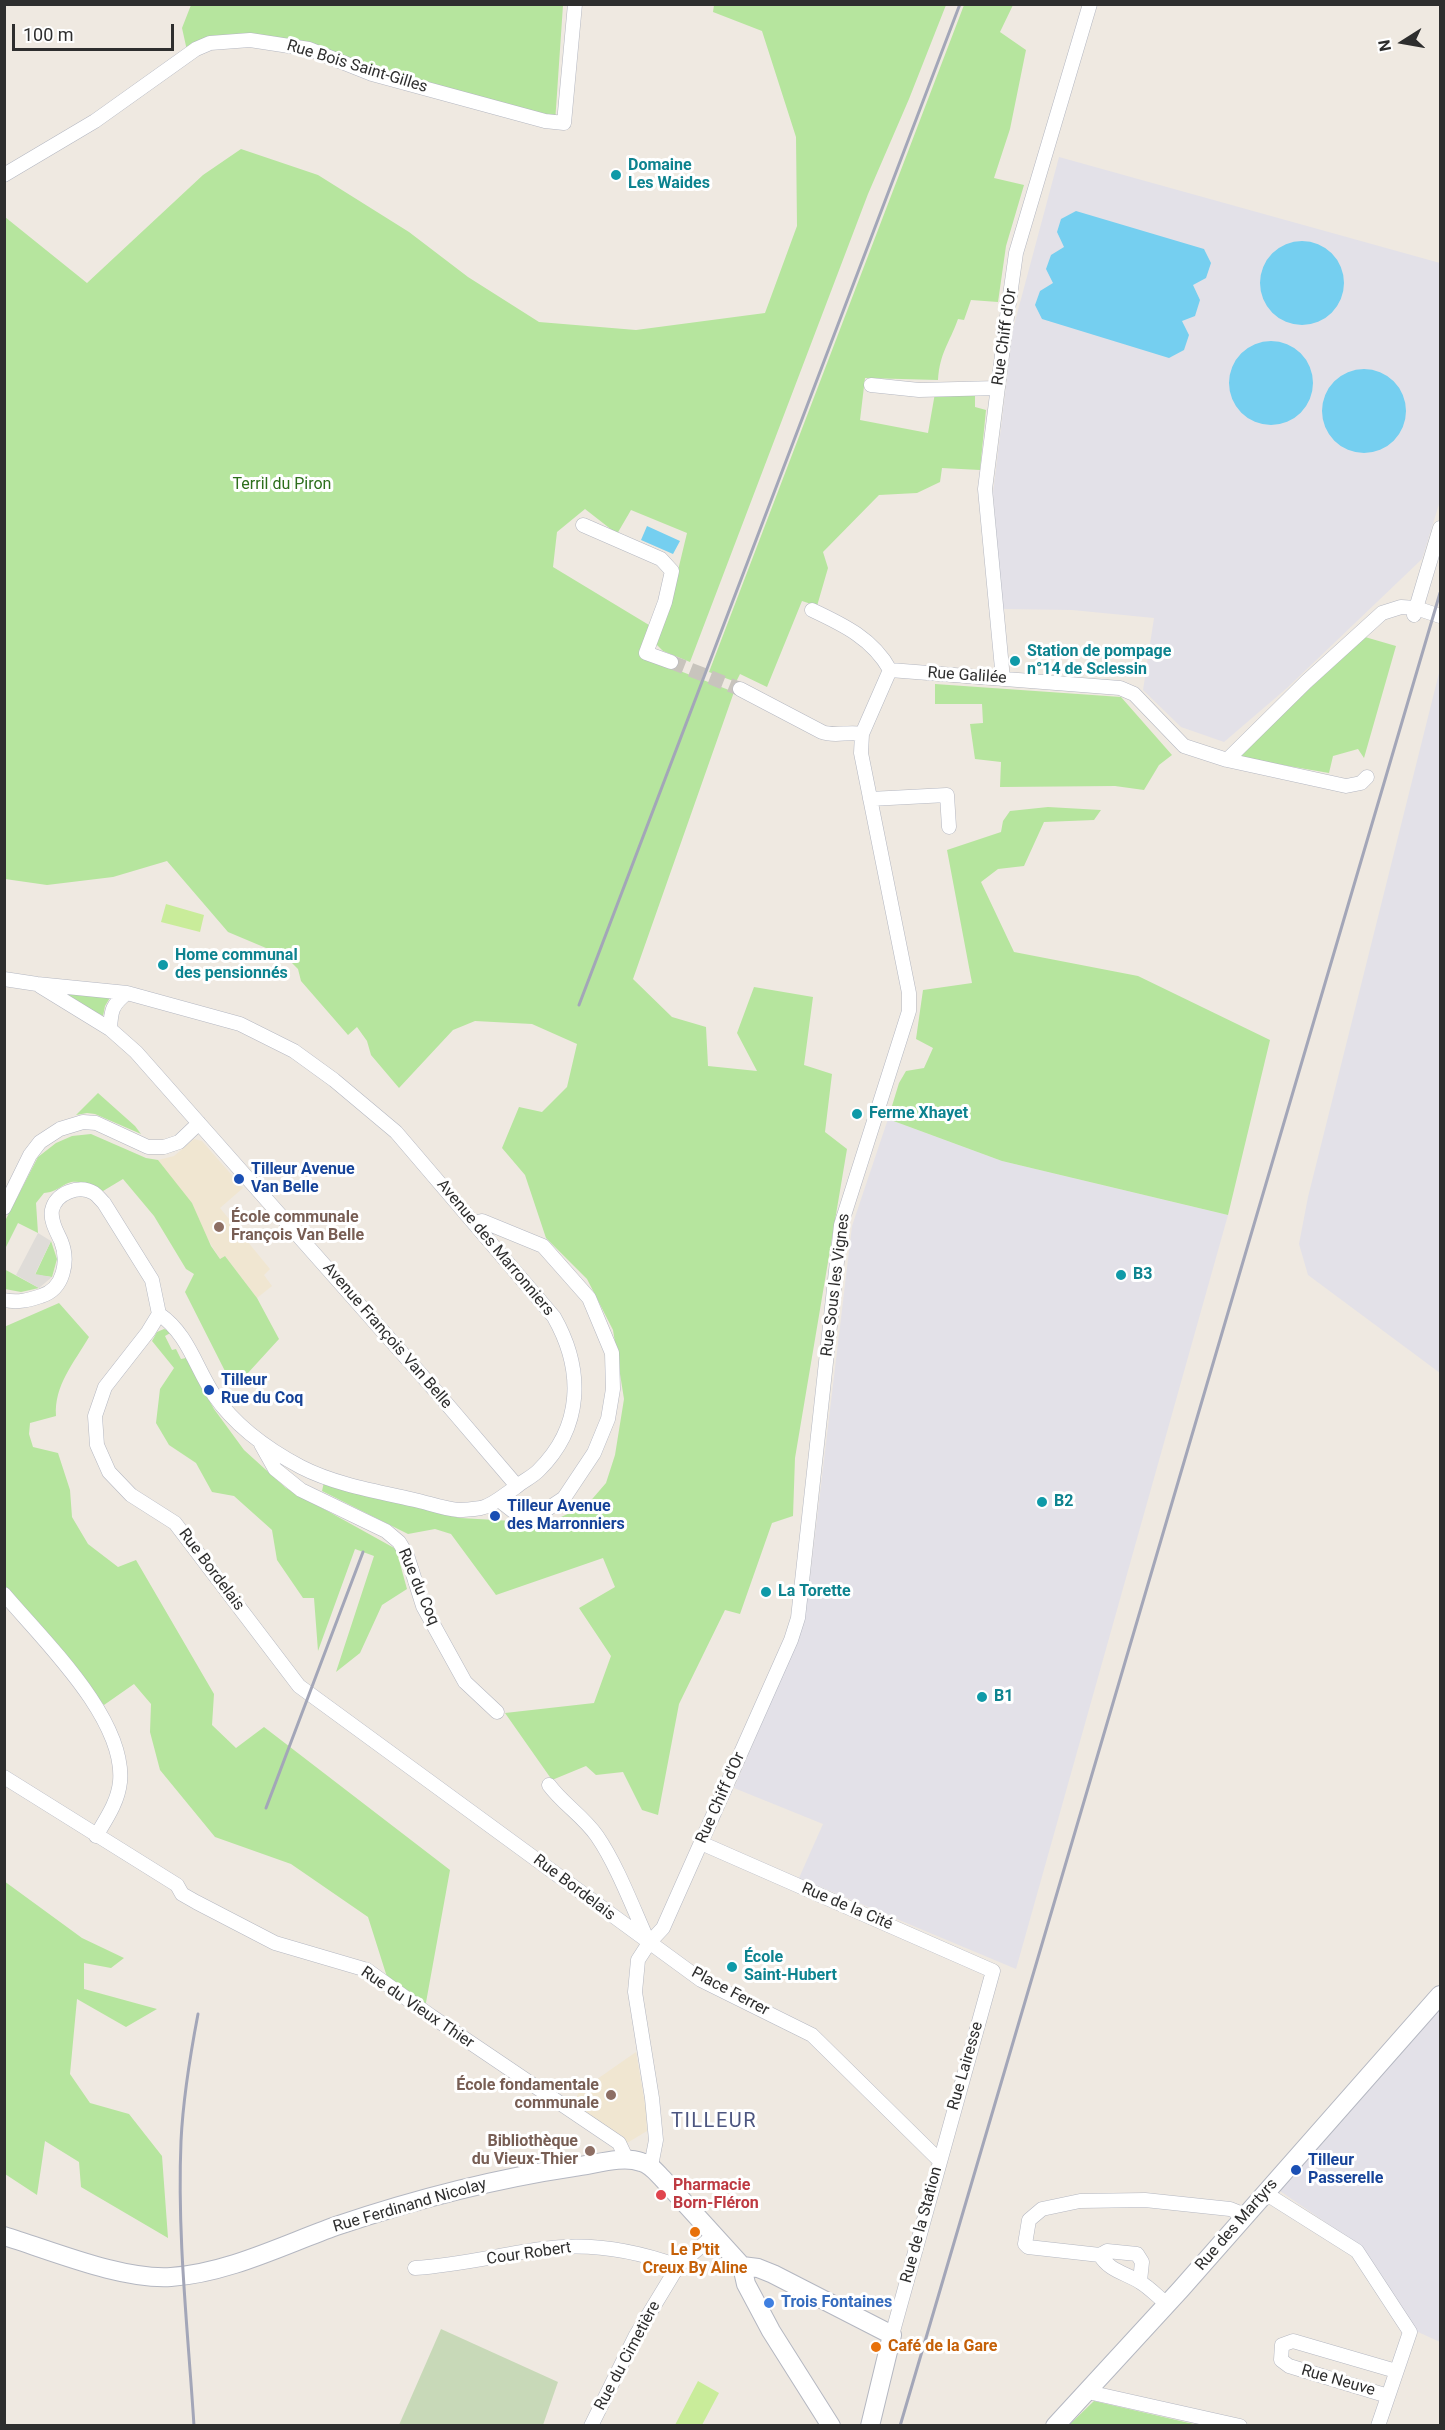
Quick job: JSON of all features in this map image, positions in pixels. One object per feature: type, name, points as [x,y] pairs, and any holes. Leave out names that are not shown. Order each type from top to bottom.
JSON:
[{"type":"street","name":"Rue Bois Saint-Gilles","points":[[4,175],[95,121],[196,49],[210,43],[250,40],[309,49],[372,74],[545,121],[564,123],[575,4]]},
{"type":"street","name":"Rue Chiff d'Or","points":[[1003,679],[985,489],[998,388],[1017,253],[1090,4]]},
{"type":"street","points":[[871,385],[919,390],[998,388]]},
{"type":"street","points":[[583,525],[661,559],[672,571],[665,602],[646,653],[671,662]]},
{"type":"street","points":[[1415,612],[1440,528]]},
{"type":"street","points":[[1227,760],[1306,682],[1382,613],[1401,607],[1440,616]]},
{"type":"street","points":[[812,610],[867,640],[890,670]]},
{"type":"street","name":"Rue Galilée","points":[[890,670],[1120,688],[1134,694],[1184,746],[1227,760],[1346,786],[1361,783],[1368,777]]},
{"type":"street","name":"Rue Sous les Vignes","points":[[820,1424],[841,1225],[909,1011],[909,993],[861,753],[862,734],[890,670]]},
{"type":"street","points":[[740,688],[822,732],[830,735],[852,731],[862,734]]},
{"type":"street","points":[[870,799],[947,795],[949,827]]},
{"type":"street","name":"Avenue des Marronniers","points":[[4,979],[127,993],[240,1024],[294,1051],[334,1080],[396,1132],[554,1317],[570,1349],[576,1402],[564,1435],[552,1456],[536,1473],[499,1500],[483,1507],[458,1510],[342,1482],[304,1468],[261,1444],[226,1411],[213,1392],[183,1336],[172,1323],[159,1314]]},
{"type":"street","name":"Avenue François Van Belle","points":[[37,984],[110,1029],[136,1052],[440,1395],[516,1486]]},
{"type":"street","points":[[110,1029],[111,1014],[115,1003],[127,993]]},
{"type":"street","points":[[4,1208],[30,1155],[40,1142],[60,1129],[83,1122],[96,1123],[148,1147],[164,1147],[179,1142],[199,1123]]},
{"type":"street","points":[[4,1300],[24,1301],[46,1295],[60,1283],[65,1262],[62,1243],[53,1222],[52,1209],[60,1197],[68,1191],[81,1189],[94,1193],[104,1203],[135,1251],[152,1280],[159,1314]]},
{"type":"street","points":[[474,1223],[482,1221],[543,1246],[589,1298],[612,1353],[613,1389],[608,1419],[594,1453],[564,1498],[543,1512],[528,1514],[513,1511],[499,1500]]},
{"type":"street","name":"Rue Bordelais","points":[[159,1314],[148,1332],[105,1387],[95,1416],[97,1445],[109,1472],[131,1495],[175,1523],[299,1686],[649,1943]]},
{"type":"street","name":"Rue Chiff d'Or","points":[[651,2166],[656,2140],[652,2098],[635,1992],[638,1960],[663,1928],[791,1640],[798,1618],[820,1424]]},
{"type":"street","name":"Rue du Coq","points":[[261,1444],[275,1469],[301,1490],[386,1531],[399,1542],[407,1555],[423,1606],[465,1682],[497,1712]]},
{"type":"street","points":[[4,1594],[90,1696],[104,1718],[120,1771],[120,1783],[113,1807],[96,1836]]},
{"type":"street","name":"Rue du Vieux Thier","points":[[4,1777],[177,1885],[182,1894],[196,1902],[275,1943],[367,1970],[619,2144],[627,2160]]},
{"type":"street","points":[[549,1785],[561,1801],[579,1815],[597,1837],[649,1943]]},
{"type":"street","name":"Rue de la Cité","points":[[701,1842],[993,1971]]},
{"type":"street","name":"Place Ferrer","points":[[649,1943],[701,1980],[783,2019]]},
{"type":"street","name":"Rue Lairesse","points":[[940,2161],[993,1971]]},
{"type":"street","name":"Rue des Martyrs","points":[[1055,2426],[1167,2304],[1440,1995]]},
{"type":"street","name":"Rue de la Station","points":[[783,2019],[812,2035],[940,2161],[892,2335],[870,2426]]},
{"type":"street","name":"Rue Ferdinand Nicolay","points":[[4,2236],[141,2276],[170,2277],[200,2274],[338,2226],[467,2187],[554,2170],[627,2160],[640,2161],[651,2166]]},
{"type":"street","points":[[651,2166],[742,2266],[746,2284],[771,2331],[831,2426]]},
{"type":"street","points":[[1265,2193],[1357,2251],[1410,2332],[1378,2426]]},
{"type":"street","points":[[1140,2282],[1142,2262],[1137,2254],[1107,2251],[1100,2255],[1028,2247],[1025,2244],[1029,2220],[1042,2209],[1080,2201],[1145,2200],[1230,2209],[1245,2215]]},
{"type":"street","name":"Rue du Cimetière","points":[[591,2426],[635,2337],[678,2266],[714,2235]]},
{"type":"street","name":"Cour Robert","points":[[415,2268],[450,2266],[544,2248],[584,2247],[619,2248],[650,2255],[678,2266]]},
{"type":"street","points":[[1100,2255],[1104,2262],[1124,2276],[1140,2282],[1167,2304]]},
{"type":"street","points":[[742,2266],[758,2268],[773,2274],[892,2335]]},
{"type":"street","name":"Rue Neuve","points":[[1388,2396],[1288,2366],[1281,2360],[1282,2345],[1293,2341],[1396,2371]]},
{"type":"street","points":[[1088,2392],[1240,2426]]},
{"type":"shaded area","points":[[1059,157],[1440,263],[1440,501],[1422,559],[1287,688],[1224,742],[1181,727],[1143,690],[1154,618],[1072,610],[1002,609],[993,493],[1013,329]]},
{"type":"shaded area","points":[[1440,669],[1440,1373],[1308,1275],[1299,1244],[1308,1197]]},
{"type":"shaded area","points":[[888,1119],[1002,1161],[1228,1215],[1016,1969],[799,1878],[823,1824],[734,1788],[798,1638],[809,1585],[852,1226]]},
{"type":"shaded area","name":"École communale François Van Belle","points":[[194,1139],[202,1141],[243,1188],[220,1208],[270,1269],[264,1275],[272,1286],[257,1298],[225,1256],[220,1259],[158,1160],[174,1156]]},
{"type":"shaded area","points":[[38,1233],[51,1241],[35,1274],[52,1277],[39,1288],[16,1275]]},
{"type":"shaded area","points":[[1440,2008],[1440,2342],[1416,2331],[1357,2244],[1280,2191]]},
{"type":"shaded area","name":"École fondamentale communale","points":[[636,2052],[646,2110],[647,2131],[627,2143],[574,2105],[580,2091]]},
{"type":"green space","points":[[191,5],[563,5],[555,123],[337,54],[231,35],[188,55],[182,28]]},
{"type":"green space","name":"Terril du Piron","points":[[714,5],[946,5],[868,194],[690,662],[663,651],[655,643],[674,587],[687,533],[631,510],[617,534],[585,509],[557,532],[553,567],[649,625],[639,655],[734,692],[633,979],[672,1017],[706,1027],[708,1066],[757,1071],[737,1033],[754,987],[813,997],[804,1065],[832,1074],[825,1132],[847,1149],[795,1458],[793,1516],[772,1523],[740,1614],[725,1610],[679,1704],[658,1815],[642,1810],[623,1772],[596,1775],[586,1766],[552,1780],[505,1713],[594,1703],[611,1656],[579,1608],[615,1587],[603,1558],[496,1595],[451,1534],[435,1529],[408,1534],[322,1491],[324,1482],[460,1518],[548,1523],[587,1505],[606,1483],[615,1455],[624,1399],[613,1330],[587,1279],[546,1238],[525,1175],[502,1148],[519,1107],[542,1112],[567,1087],[577,1044],[532,1024],[475,1021],[453,1030],[399,1088],[371,1055],[367,1041],[357,1027],[348,1035],[301,981],[298,969],[285,956],[228,932],[167,861],[113,877],[47,885],[5,879],[5,217],[87,283],[203,175],[241,149],[318,175],[409,232],[468,277],[539,322],[636,330],[765,313],[797,226],[796,137],[762,31],[713,12]]},
{"type":"green space","points":[[964,5],[1013,5],[1000,32],[1026,50],[1010,129],[994,178],[1024,185],[1006,246],[998,302],[971,300],[964,320],[958,319],[945,348],[938,380],[865,378],[860,420],[928,433],[935,393],[975,393],[975,407],[986,410],[980,470],[942,468],[940,482],[917,493],[879,495],[823,552],[828,568],[817,606],[802,601],[767,687],[740,674],[736,682],[709,672]]},
{"type":"green space","points":[[1365,637],[1396,646],[1364,758],[1358,749],[1333,756],[1329,773],[1236,757]]},
{"type":"green space","points":[[935,684],[1121,697],[1172,755],[1159,765],[1144,790],[1115,786],[1000,787],[1001,762],[975,759],[970,724],[983,723],[982,704],[935,704]]},
{"type":"green space","points":[[1048,807],[1101,810],[1094,820],[1044,822],[1024,866],[998,869],[981,882],[1014,952],[1138,976],[1270,1040],[1228,1215],[1002,1161],[888,1119],[899,1083],[906,1071],[924,1068],[933,1048],[916,1039],[923,990],[972,983],[947,850],[1001,832],[1003,821],[1010,811]]},
{"type":"green space","points":[[166,904],[204,915],[200,932],[161,922]]},
{"type":"green space","points":[[63,990],[111,996],[105,1006],[103,1016],[62,994]]},
{"type":"green space","points":[[98,1093],[141,1134],[95,1114],[76,1115]]},
{"type":"green space","points":[[91,1134],[146,1158],[158,1160],[192,1203],[211,1246],[220,1259],[225,1256],[257,1298],[279,1339],[237,1385],[230,1381],[185,1292],[194,1274],[186,1269],[154,1216],[123,1179],[103,1191],[85,1183],[71,1182],[44,1193],[36,1203],[38,1233],[18,1223],[5,1249],[5,1221],[38,1157],[56,1143],[72,1136]]},
{"type":"green space","points":[[51,1241],[57,1259],[52,1277],[35,1275]]},
{"type":"green space","points":[[4,1269],[39,1288],[21,1292],[5,1289]]},
{"type":"green space","points":[[59,1303],[89,1337],[62,1384],[58,1394],[56,1416],[30,1423],[29,1434],[33,1447],[58,1453],[70,1490],[72,1517],[88,1544],[118,1567],[136,1560],[214,1694],[212,1725],[236,1748],[264,1727],[450,1870],[425,2008],[387,1977],[368,1917],[291,1864],[215,1837],[160,1770],[150,1732],[151,1704],[134,1684],[104,1705],[5,1588],[4,1327]]},
{"type":"green space","points":[[164,1329],[172,1332],[165,1336],[172,1350],[176,1349],[181,1359],[186,1358],[214,1409],[244,1450],[286,1488],[396,1549],[407,1589],[382,1605],[360,1653],[336,1672],[374,1556],[355,1549],[318,1651],[314,1598],[303,1598],[277,1560],[272,1530],[234,1496],[212,1492],[196,1463],[169,1445],[156,1423],[160,1389],[174,1368],[152,1341],[157,1332]]},
{"type":"green space","points":[[4,1881],[82,1938],[124,1958],[111,1968],[84,1963],[84,1989],[157,2009],[126,2027],[77,1999],[70,2074],[90,2103],[129,2114],[162,2156],[168,2238],[81,2187],[79,2162],[45,2141],[37,2195],[5,2174]]},
{"type":"green space","points":[[441,2329],[558,2382],[543,2425],[399,2425]]},
{"type":"green space","points":[[698,2381],[719,2393],[702,2425],[675,2425]]},
{"type":"green space","points":[[1094,2401],[1198,2425],[1069,2425]]},
{"type":"water","points":[[1076,211],[1204,249],[1211,263],[1206,278],[1193,285],[1200,300],[1195,316],[1182,321],[1189,335],[1184,350],[1169,358],[1042,319],[1035,305],[1040,291],[1053,283],[1046,269],[1051,255],[1064,247],[1057,232],[1061,219]]},
{"type":"water","points":[[1302,241],[1318,244],[1332,253],[1341,267],[1344,283],[1341,299],[1332,313],[1318,322],[1302,325],[1286,322],[1272,313],[1263,299],[1260,283],[1263,267],[1272,253],[1286,244]]},
{"type":"water","points":[[1271,341],[1287,344],[1301,353],[1310,367],[1313,383],[1310,399],[1301,413],[1287,422],[1271,425],[1255,422],[1241,413],[1232,399],[1229,383],[1232,367],[1241,353],[1255,344]]},
{"type":"water","points":[[1364,369],[1380,372],[1394,381],[1403,395],[1406,411],[1403,427],[1394,441],[1380,450],[1364,453],[1348,450],[1334,441],[1325,427],[1322,411],[1325,395],[1334,381],[1348,372]]},
{"type":"water","points":[[647,526],[680,541],[673,554],[641,540]]},
{"type":"tunnel","points":[[671,662],[740,689]]},
{"type":"railway","points":[[579,1005],[960,4]]},
{"type":"railway","points":[[900,2426],[1440,593]]},
{"type":"railway","points":[[266,1808],[363,1552]]},
{"type":"railway","points":[[194,2426],[184,2284],[180,2177],[183,2109],[198,2014]]},
{"type":"place","name":"Domaine Les Waides","points":[[616,175]]},
{"type":"place","name":"Station de pompage n°14 de Sclessin","points":[[1015,661]]},
{"type":"place","name":"Home communal des pensionnés","points":[[163,965]]},
{"type":"place","name":"Ferme Xhayet","points":[[857,1114]]},
{"type":"place","name":"Tilleur Avenue Van Belle","points":[[239,1179]]},
{"type":"place","name":"École communale François Van Belle","points":[[219,1227]]},
{"type":"place","name":"B3","points":[[1121,1275]]},
{"type":"place","name":"Tilleur Rue du Coq","points":[[209,1390]]},
{"type":"place","name":"B2","points":[[1042,1502]]},
{"type":"place","name":"Tilleur Avenue des Marronniers","points":[[495,1516]]},
{"type":"place","name":"La Torette","points":[[766,1592]]},
{"type":"place","name":"B1","points":[[982,1697]]},
{"type":"place","name":"École Saint-Hubert","points":[[732,1967]]},
{"type":"place","name":"École fondamentale communale","points":[[611,2095]]},
{"type":"place","name":"Bibliothèque du Vieux-Thier","points":[[590,2151]]},
{"type":"place","name":"Tilleur Passerelle","points":[[1296,2170]]},
{"type":"place","name":"Pharmacie Born-Fléron","points":[[661,2195]]},
{"type":"place","name":"Le P'tit Creux By Aline","points":[[695,2232]]},
{"type":"place","name":"Trois Fontaines","points":[[769,2303]]},
{"type":"place","name":"Café de la Gare","points":[[876,2347]]},
{"type":"district","name":"TILLEUR","points":[[714,2122]]}]
